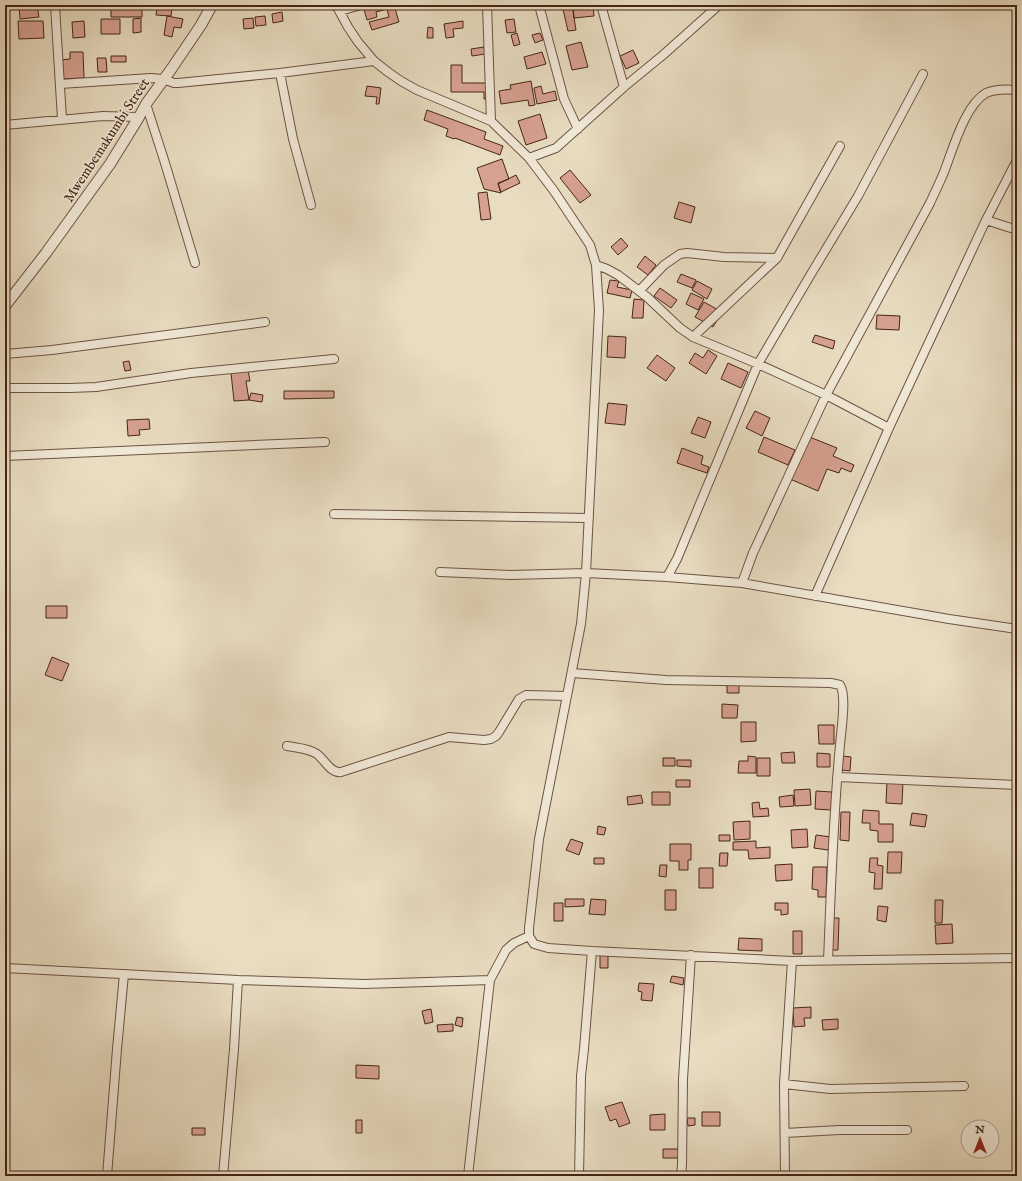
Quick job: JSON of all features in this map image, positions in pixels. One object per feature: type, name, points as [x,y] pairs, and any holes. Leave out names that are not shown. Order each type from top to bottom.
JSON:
[{"type":"street","points":[[55,5],[62,119]]},
{"type":"street","name":"Mwembemakumbi Street","points":[[5,306],[46,253],[110,164],[146,104],[201,25],[212,5]]},
{"type":"street","points":[[361,5],[338,8],[358,42],[374,61],[400,81],[417,90],[491,121],[529,158],[554,191],[590,245],[596,265],[599,310],[586,573],[581,624],[539,839],[529,936],[534,944],[548,948],[592,951],[792,961],[1017,958]]},
{"type":"street","points":[[487,5],[491,121]]},
{"type":"street","points":[[539,5],[564,99],[578,129]]},
{"type":"street","points":[[601,5],[624,87]]},
{"type":"street","points":[[529,158],[556,148],[719,5]]},
{"type":"street","points":[[60,84],[144,79],[163,79],[178,83],[280,73],[374,61]]},
{"type":"street","points":[[280,73],[293,138],[311,205]]},
{"type":"street","points":[[667,576],[677,558],[758,364],[858,196],[923,74]]},
{"type":"street","points":[[742,583],[753,553],[826,395],[930,203],[965,118],[973,106],[985,94],[994,90],[1017,90]]},
{"type":"street","points":[[146,104],[195,262]]},
{"type":"street","points":[[5,125],[111,115],[139,117]]},
{"type":"street","points":[[693,337],[777,258],[840,146]]},
{"type":"street","points":[[815,596],[889,428],[986,220],[1017,160]]},
{"type":"street","points":[[986,220],[1017,230]]},
{"type":"street","points":[[639,291],[664,265],[680,254],[687,253],[724,257],[777,258]]},
{"type":"street","points":[[596,265],[607,268],[618,275],[639,291],[680,328],[693,337],[758,364],[826,395],[889,428]]},
{"type":"street","points":[[5,354],[52,350],[265,322]]},
{"type":"street","points":[[5,388],[96,387],[191,373],[334,359]]},
{"type":"street","points":[[5,456],[325,442]]},
{"type":"street","points":[[334,514],[589,518]]},
{"type":"street","points":[[440,572],[511,575],[586,573],[667,576],[742,583],[949,619],[1017,629]]},
{"type":"street","points":[[572,673],[666,680],[831,683],[840,685],[843,689],[843,704],[837,777],[828,961]]},
{"type":"street","points":[[286,746],[307,749],[317,754],[336,773],[449,737],[484,740],[491,739],[499,732],[519,699],[522,697],[526,695],[567,696]]},
{"type":"street","points":[[837,777],[1017,785]]},
{"type":"street","points":[[468,1176],[490,980],[506,950],[514,943],[529,936]]},
{"type":"street","points":[[579,1176],[581,1076],[592,951]]},
{"type":"street","points":[[681,1176],[682,1079],[691,955]]},
{"type":"street","points":[[785,1176],[784,1084],[792,961]]},
{"type":"street","points":[[5,968],[238,980],[364,984],[490,980]]},
{"type":"street","points":[[106,1176],[116,1049],[124,974]]},
{"type":"street","points":[[223,1176],[238,980]]},
{"type":"street","points":[[784,1084],[830,1089],[964,1086]]},
{"type":"street","points":[[785,1133],[838,1130],[908,1130]]},
{"type":"building","points":[[19,5],[37,5],[39,17],[20,19]]},
{"type":"building","points":[[394,5],[399,22],[372,30],[369,22],[389,17],[387,9],[376,12],[377,17],[367,20],[363,6]]},
{"type":"building","points":[[562,5],[572,5],[576,30],[568,31]]},
{"type":"building","points":[[573,5],[593,5],[594,16],[574,18]]},
{"type":"building","points":[[157,7],[172,8],[171,16],[156,15]]},
{"type":"building","points":[[111,9],[142,9],[142,17],[111,17]]},
{"type":"building","points":[[282,12],[283,21],[273,23],[272,14]]},
{"type":"building","points":[[167,16],[183,19],[181,28],[174,27],[172,37],[164,35]]},
{"type":"building","points":[[265,16],[266,25],[256,26],[255,17]]},
{"type":"building","points":[[141,18],[141,32],[133,33],[133,19]]},
{"type":"building","points":[[253,18],[254,28],[244,29],[243,19]]},
{"type":"building","points":[[101,19],[120,19],[120,34],[101,34]]},
{"type":"building","points":[[514,19],[516,32],[507,33],[505,20]]},
{"type":"building","points":[[18,21],[43,21],[44,38],[19,39]]},
{"type":"building","points":[[84,21],[85,37],[73,38],[72,22]]},
{"type":"building","points":[[463,21],[463,28],[453,29],[454,37],[446,38],[444,24]]},
{"type":"building","points":[[428,27],[433,28],[433,38],[427,38]]},
{"type":"building","points":[[517,33],[520,44],[514,46],[511,35]]},
{"type":"building","points":[[540,33],[543,40],[535,43],[532,35]]},
{"type":"building","points":[[581,42],[588,67],[572,70],[566,46]]},
{"type":"building","points":[[484,47],[485,54],[472,56],[471,49]]},
{"type":"building","points":[[633,50],[639,63],[626,69],[620,56]]},
{"type":"building","points":[[70,52],[83,52],[84,78],[61,79],[60,60],[70,59]]},
{"type":"building","points":[[542,52],[546,64],[527,69],[524,57]]},
{"type":"building","points":[[111,56],[126,56],[126,62],[111,62]]},
{"type":"building","points":[[97,58],[106,58],[107,72],[98,72]]},
{"type":"building","points":[[451,65],[462,65],[462,83],[489,83],[489,99],[484,99],[484,92],[451,92]]},
{"type":"building","points":[[531,81],[535,105],[529,106],[528,100],[501,104],[499,91],[511,89],[510,85]]},
{"type":"building","points":[[367,86],[381,88],[379,104],[376,104],[377,97],[365,96]]},
{"type":"building","points":[[541,86],[543,94],[555,91],[557,100],[537,104],[534,88]]},
{"type":"building","points":[[427,110],[486,132],[484,139],[503,146],[500,155],[446,136],[448,129],[424,120]]},
{"type":"building","points":[[540,114],[547,138],[526,145],[518,121]]},
{"type":"building","points":[[502,159],[509,179],[498,183],[501,193],[484,189],[477,168]]},
{"type":"building","points":[[570,170],[591,195],[580,203],[560,178]]},
{"type":"building","points":[[516,175],[520,183],[501,192],[498,184]]},
{"type":"building","points":[[487,192],[491,219],[481,220],[478,193]]},
{"type":"building","points":[[679,202],[695,207],[691,223],[674,218]]},
{"type":"building","points":[[621,238],[628,246],[618,255],[611,247]]},
{"type":"building","points":[[645,256],[656,265],[648,275],[637,267]]},
{"type":"building","points":[[681,274],[696,280],[692,288],[677,282]]},
{"type":"building","points":[[610,280],[619,281],[617,287],[632,290],[630,298],[607,293]]},
{"type":"building","points":[[697,281],[712,289],[707,299],[692,290]]},
{"type":"building","points":[[660,288],[677,300],[671,308],[654,296]]},
{"type":"building","points":[[691,293],[704,299],[698,310],[686,304]]},
{"type":"building","points":[[634,299],[644,300],[643,318],[632,318]]},
{"type":"building","points":[[704,302],[722,312],[713,327],[695,317]]},
{"type":"building","points":[[877,315],[900,316],[899,330],[876,329]]},
{"type":"building","points":[[815,335],[835,341],[833,349],[812,342]]},
{"type":"building","points":[[608,336],[626,337],[625,358],[607,357]]},
{"type":"building","points":[[708,350],[717,356],[706,374],[689,363],[695,353],[703,358]]},
{"type":"building","points":[[657,355],[675,368],[666,381],[647,368]]},
{"type":"building","points":[[129,361],[131,370],[125,371],[123,362]]},
{"type":"building","points":[[728,363],[748,372],[741,388],[721,379]]},
{"type":"building","points":[[248,370],[250,381],[246,381],[249,400],[234,401],[231,373]]},
{"type":"building","points":[[284,391],[334,391],[334,398],[284,399]]},
{"type":"building","points":[[251,393],[263,395],[262,402],[249,400]]},
{"type":"building","points":[[608,403],[627,405],[625,425],[605,423]]},
{"type":"building","points":[[755,411],[770,418],[762,436],[746,428]]},
{"type":"building","points":[[698,417],[711,422],[705,438],[691,433]]},
{"type":"building","points":[[149,419],[150,429],[139,430],[140,435],[128,436],[127,420]]},
{"type":"building","points":[[807,436],[837,448],[833,456],[854,465],[851,472],[841,468],[839,473],[827,469],[818,491],[790,479]]},
{"type":"building","points":[[764,437],[795,450],[788,465],[758,452]]},
{"type":"building","points":[[682,448],[703,456],[701,464],[709,467],[707,473],[677,463]]},
{"type":"building","points":[[46,606],[67,606],[67,618],[46,618]]},
{"type":"building","points":[[52,657],[69,664],[62,681],[45,675]]},
{"type":"building","points":[[727,680],[739,680],[739,693],[727,693]]},
{"type":"building","points":[[722,704],[738,705],[737,718],[722,718]]},
{"type":"building","points":[[741,722],[756,722],[756,741],[741,742]]},
{"type":"building","points":[[818,725],[834,725],[834,744],[819,744]]},
{"type":"building","points":[[794,752],[795,763],[782,763],[781,753]]},
{"type":"building","points":[[817,753],[830,754],[830,767],[817,767]]},
{"type":"building","points":[[748,756],[756,757],[756,773],[738,773],[739,761],[748,761]]},
{"type":"building","points":[[843,756],[851,757],[850,771],[842,770]]},
{"type":"building","points":[[663,758],[675,758],[675,766],[663,766]]},
{"type":"building","points":[[757,758],[770,758],[770,776],[757,776]]},
{"type":"building","points":[[677,760],[691,760],[691,767],[677,766]]},
{"type":"building","points":[[676,780],[690,780],[690,787],[676,787]]},
{"type":"building","points":[[887,781],[903,781],[902,804],[886,803]]},
{"type":"building","points":[[810,789],[811,805],[795,806],[794,790]]},
{"type":"building","points":[[816,791],[832,792],[831,810],[815,809]]},
{"type":"building","points":[[652,792],[670,792],[670,805],[652,805]]},
{"type":"building","points":[[641,795],[643,803],[628,805],[627,797]]},
{"type":"building","points":[[793,795],[794,806],[780,807],[779,797]]},
{"type":"building","points":[[759,802],[760,809],[768,808],[769,816],[753,817],[752,803]]},
{"type":"building","points":[[863,810],[879,811],[879,824],[893,824],[893,842],[878,842],[878,831],[870,830],[870,823],[862,823]]},
{"type":"building","points":[[841,812],[850,812],[849,841],[840,840]]},
{"type":"building","points":[[912,813],[927,815],[925,827],[910,825]]},
{"type":"building","points":[[750,821],[750,839],[734,840],[733,822]]},
{"type":"building","points":[[598,826],[606,828],[604,835],[597,834]]},
{"type":"building","points":[[807,829],[808,847],[792,848],[791,830]]},
{"type":"building","points":[[719,835],[730,835],[730,841],[719,841]]},
{"type":"building","points":[[816,835],[831,837],[828,850],[814,848]]},
{"type":"building","points":[[571,839],[583,843],[579,855],[566,850]]},
{"type":"building","points":[[756,841],[756,848],[770,847],[770,858],[749,859],[748,850],[733,850],[733,842]]},
{"type":"building","points":[[670,844],[691,844],[691,860],[688,860],[688,870],[679,870],[679,861],[670,861]]},
{"type":"building","points":[[888,852],[902,852],[901,873],[887,873]]},
{"type":"building","points":[[720,853],[728,853],[727,866],[719,866]]},
{"type":"building","points":[[594,858],[604,858],[604,864],[594,864]]},
{"type":"building","points":[[870,858],[878,858],[877,865],[883,866],[882,889],[874,889],[875,873],[869,872]]},
{"type":"building","points":[[792,864],[792,880],[776,881],[775,865]]},
{"type":"building","points":[[660,865],[667,865],[666,877],[659,876]]},
{"type":"building","points":[[813,867],[827,867],[826,897],[818,897],[818,890],[812,889]]},
{"type":"building","points":[[699,868],[713,868],[713,888],[699,888]]},
{"type":"building","points":[[665,890],[676,890],[676,910],[665,910]]},
{"type":"building","points":[[565,899],[584,899],[584,906],[565,907]]},
{"type":"building","points":[[591,899],[606,900],[605,915],[589,914]]},
{"type":"building","points":[[935,900],[943,900],[942,923],[935,923]]},
{"type":"building","points":[[554,903],[563,903],[563,921],[554,921]]},
{"type":"building","points":[[775,903],[788,903],[788,914],[781,915],[781,910],[775,910]]},
{"type":"building","points":[[878,906],[888,907],[886,922],[877,920]]},
{"type":"building","points":[[829,918],[839,918],[838,950],[828,950]]},
{"type":"building","points":[[952,924],[953,943],[936,944],[935,925]]},
{"type":"building","points":[[793,931],[802,931],[802,954],[793,954]]},
{"type":"building","points":[[739,938],[762,939],[762,951],[738,950]]},
{"type":"building","points":[[600,952],[608,953],[608,968],[600,968]]},
{"type":"building","points":[[672,976],[684,978],[683,985],[670,982]]},
{"type":"building","points":[[639,983],[654,984],[652,1001],[641,1000],[642,992],[638,991]]},
{"type":"building","points":[[811,1007],[811,1018],[804,1018],[805,1026],[794,1027],[793,1008]]},
{"type":"building","points":[[431,1009],[433,1022],[425,1024],[422,1011]]},
{"type":"building","points":[[457,1017],[463,1018],[462,1027],[455,1025]]},
{"type":"building","points":[[838,1019],[838,1029],[823,1030],[822,1020]]},
{"type":"building","points":[[453,1024],[453,1031],[438,1032],[437,1025]]},
{"type":"building","points":[[356,1065],[379,1066],[379,1079],[356,1078]]},
{"type":"building","points":[[622,1102],[630,1123],[619,1127],[616,1119],[610,1121],[605,1107]]},
{"type":"building","points":[[702,1112],[720,1112],[720,1126],[702,1126]]},
{"type":"building","points":[[665,1114],[665,1130],[650,1130],[650,1115]]},
{"type":"building","points":[[687,1118],[695,1118],[695,1125],[688,1126]]},
{"type":"building","points":[[356,1120],[362,1120],[362,1133],[356,1133]]},
{"type":"building","points":[[192,1128],[205,1128],[205,1135],[192,1135]]},
{"type":"building","points":[[663,1149],[679,1149],[679,1158],[663,1158]]}]
